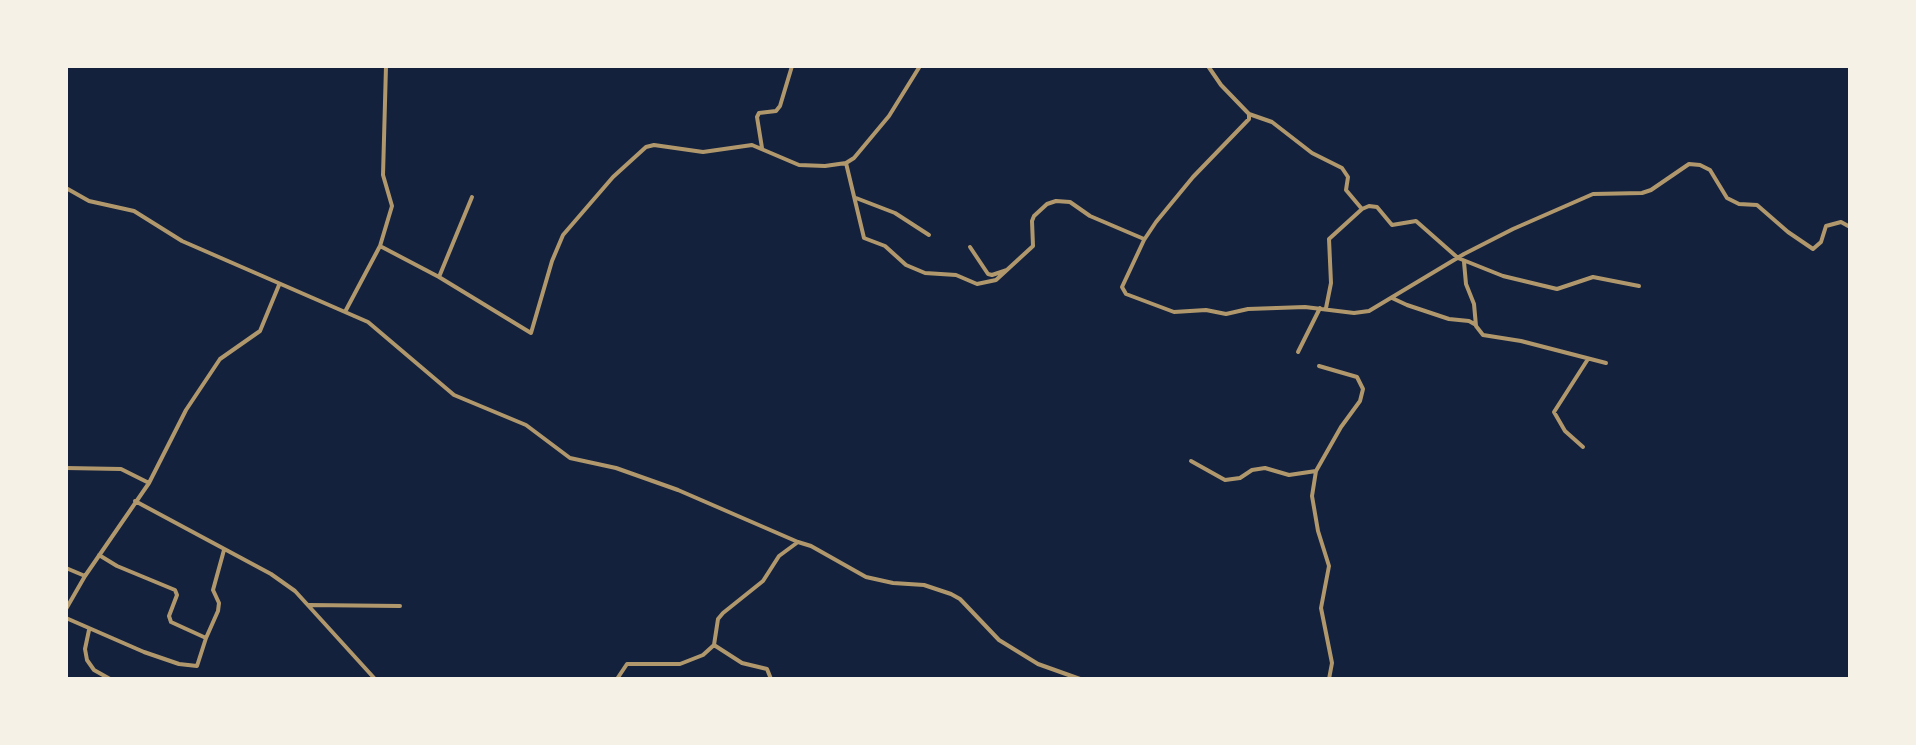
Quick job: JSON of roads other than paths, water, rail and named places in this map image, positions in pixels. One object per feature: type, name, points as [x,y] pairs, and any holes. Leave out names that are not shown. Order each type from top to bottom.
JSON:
[{"type":"street","points":[[346,310],[380,246],[392,206],[383,175],[386,66]]},
{"type":"street","points":[[762,148],[758,115],[776,111],[780,106],[792,66]]},
{"type":"street","points":[[380,246],[531,333],[552,261],[563,235],[635,156],[646,147],[703,152],[752,145],[799,165],[846,164],[854,158],[889,116],[920,66]]},
{"type":"street","points":[[1208,66],[1221,85],[1249,114],[1272,122],[1312,153],[1342,168],[1348,177],[1346,189],[1362,209]]},
{"type":"street","points":[[1249,114],[1249,119],[1193,177],[1144,240],[1122,287],[1126,294],[1182,313],[1206,310],[1226,314],[1256,308],[1323,308],[1364,312],[1375,309],[1488,241],[1588,196],[1642,194],[1660,185],[1684,165],[1694,164],[1710,170],[1727,198],[1739,204],[1757,205],[1788,232],[1813,249],[1821,242],[1827,226],[1844,222],[1850,227]]},
{"type":"street","points":[[846,164],[864,238],[885,246],[906,265],[925,273],[956,275],[982,284],[996,280],[1033,246],[1032,221],[1037,212],[1047,204],[1056,201],[1070,202],[1090,216],[1144,240]]},
{"type":"street","points":[[66,188],[89,201],[134,211],[182,241],[279,285],[346,310],[368,322],[454,395],[526,424],[570,458],[616,468],[678,490],[811,546],[866,577],[893,583],[924,585],[951,594],[968,607],[999,640],[1038,664],[1080,679]]},
{"type":"street","points":[[439,278],[472,197]]},
{"type":"street","points":[[855,197],[895,213],[929,236]]},
{"type":"street","points":[[1298,352],[1323,308],[1330,283],[1329,239],[1362,209],[1377,207],[1392,225],[1416,221],[1464,262],[1503,276],[1557,289],[1593,277],[1640,286]]},
{"type":"street","points":[[970,247],[988,274],[992,275],[1008,269]]},
{"type":"street","points":[[1464,262],[1466,284],[1474,304],[1476,326]]},
{"type":"street","points":[[66,609],[85,576],[149,483],[183,416],[220,359],[260,332],[279,285]]},
{"type":"street","points":[[1392,298],[1449,319],[1469,321],[1483,335],[1521,341],[1606,363]]},
{"type":"street","points":[[1583,447],[1565,430],[1554,412],[1588,359]]},
{"type":"street","points":[[1318,366],[1357,377],[1361,381],[1363,395],[1341,427],[1316,471],[1313,508],[1329,566],[1321,608],[1332,663],[1329,679]]},
{"type":"street","points":[[1191,461],[1225,480],[1240,478],[1252,470],[1265,468],[1289,475],[1316,471]]},
{"type":"street","points":[[66,468],[121,468],[149,483]]},
{"type":"street","points":[[135,501],[271,574],[309,605],[375,679]]},
{"type":"street","points":[[617,679],[627,664],[680,664],[703,655],[714,645],[718,619],[763,581],[780,556],[798,542]]},
{"type":"street","points":[[66,618],[89,630],[144,652],[195,667],[218,611],[219,603],[213,590],[224,550]]},
{"type":"street","points":[[99,555],[117,566],[175,590],[177,595],[169,616],[171,622],[206,638]]},
{"type":"street","points":[[66,568],[85,576]]},
{"type":"street","points":[[309,605],[400,606]]},
{"type":"street","points":[[89,630],[85,649],[87,660],[94,670],[110,679]]},
{"type":"street","points":[[714,645],[742,663],[767,669],[771,679]]}]
